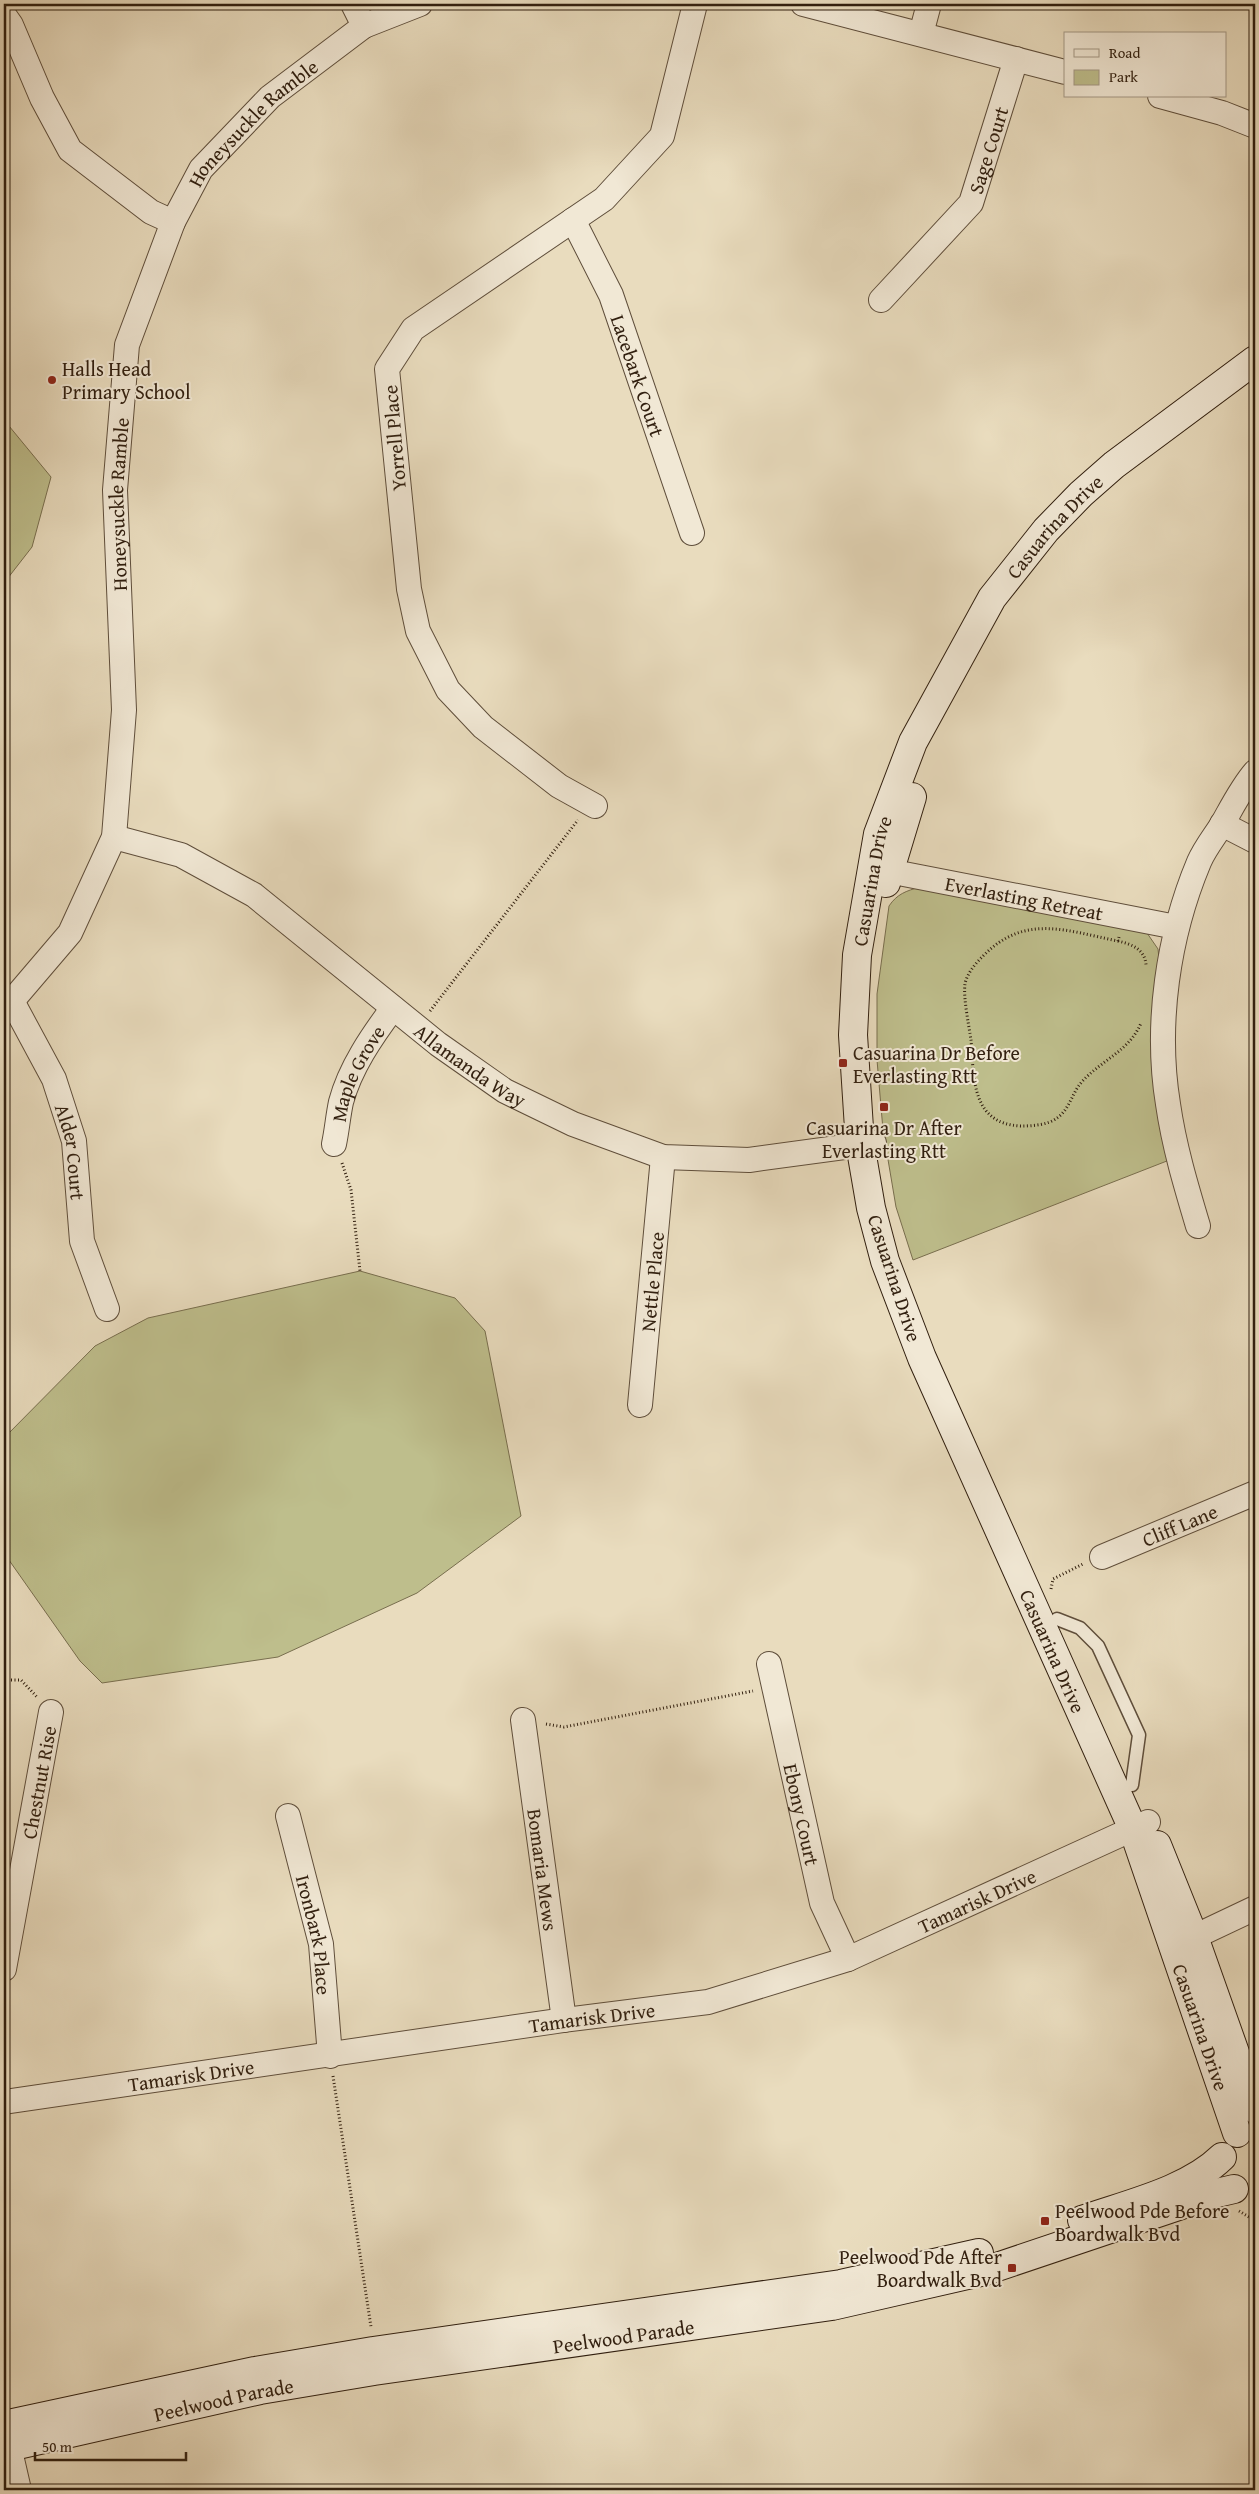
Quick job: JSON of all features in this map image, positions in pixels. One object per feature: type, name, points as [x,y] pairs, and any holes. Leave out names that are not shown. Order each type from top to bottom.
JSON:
[{"type":"street","points":[[353,4],[364,26]]},
{"type":"street","name":"Honeysuckle Ramble","points":[[8,1004],[70,933],[114,837],[124,710],[115,490],[127,345],[174,222],[201,169],[270,97],[364,26],[420,4]]},
{"type":"street","name":"Yorrell Place","points":[[595,806],[559,786],[484,727],[448,690],[418,631],[409,590],[388,368],[413,329],[604,199],[662,136],[695,4]]},
{"type":"street","points":[[803,4],[1064,72]]},
{"type":"street","points":[[921,34],[929,4]]},
{"type":"street","points":[[4,15],[11,25],[42,98],[70,150],[151,212],[174,222]]},
{"type":"street","name":"Sage Court","points":[[881,300],[971,203],[1016,59]]},
{"type":"street","points":[[1168,98],[1222,112],[1255,126]]},
{"type":"street","name":"Lacebark Court","points":[[573,220],[611,295],[692,533]]},
{"type":"street","name":"Casuarina Drive","points":[[1246,2130],[1183,1942],[1140,1825],[902,1312],[882,1252],[871,1208],[867,1144],[870,1097],[870,1007],[877,937],[878,834],[913,742],[992,598],[1046,530],[1114,465],[1255,360]]},
{"type":"street","name":"Casuarina Drive","points":[[879,869],[905,816],[931,748],[984,645],[1038,564],[1097,502],[1255,380]]},
{"type":"street","points":[[1198,1226],[1179,1158],[1167,1104],[1162,1046],[1166,991],[1176,927],[1200,861],[1245,784],[1255,772]]},
{"type":"street","points":[[1222,824],[1255,840]]},
{"type":"street","name":"Allamanda Way","points":[[114,837],[181,855],[254,895],[418,1028],[505,1091],[573,1124],[663,1157],[749,1160],[867,1144]]},
{"type":"street","name":"Everlasting Retreat","points":[[879,869],[1176,927]]},
{"type":"street","name":"Alder Court","points":[[8,1004],[54,1079],[74,1141],[82,1241],[107,1309]]},
{"type":"street","name":"Maple Grove","points":[[334,1144],[342,1101],[352,1074],[368,1044],[393,1008]]},
{"type":"street","name":"Casuarina Drive","points":[[867,1144],[902,1265],[925,1327],[1132,1785],[1140,1825]]},
{"type":"street","name":"Nettle Place","points":[[640,1405],[663,1157]]},
{"type":"street","name":"Cliff Lane","points":[[1102,1557],[1255,1493]]},
{"type":"street","name":"Ebony Court","points":[[770,1664],[822,1903],[848,1960]]},
{"type":"street","name":"Chestnut Rise","points":[[4,1970],[51,1712]]},
{"type":"street","name":"Bomaria Mews","points":[[523,1720],[564,2020]]},
{"type":"street","name":"Ironbark Place","points":[[288,1816],[320,1944],[330,2056]]},
{"type":"street","name":"Tamarisk Drive","points":[[4,2102],[330,2056],[564,2020],[708,2002],[848,1960],[1140,1825]]},
{"type":"street","points":[[1183,1942],[1255,1908]]},
{"type":"street","name":"Casuarina Drive","points":[[1183,1942],[1255,2109]]},
{"type":"street","points":[[1245,2194],[1224,2175],[1222,2157],[1230,2139],[1246,2130]]},
{"type":"street","name":"Peelwood Parade","points":[[5,2436],[255,2371],[373,2351],[841,2284],[984,2252],[1182,2184],[1208,2170],[1222,2157]]},
{"type":"street","name":"Peelwood Parade","points":[[5,2436],[374,2371],[842,2304],[985,2271],[1217,2193],[1245,2194]]},
{"type":"street","points":[[5,2436],[18,2490]]},
{"type":"path","points":[[418,1028],[572,825],[595,806]]},
{"type":"path","points":[[1118,940],[1126,917]]},
{"type":"path","points":[[1142,1020],[1136,1034],[1123,1050],[1080,1084],[1069,1105],[1057,1119],[1034,1126],[1016,1126],[1001,1123],[986,1113],[976,1092],[965,984],[973,966],[995,944],[1022,932],[1042,927],[1118,940],[1135,945],[1146,959],[1146,974]]},
{"type":"path","points":[[334,1144],[351,1190],[360,1270]]},
{"type":"path","points":[[1053,1609],[1053,1579],[1076,1566],[1102,1557]]},
{"type":"path","points":[[4,1680],[20,1680],[51,1712]]},
{"type":"path","points":[[523,1720],[564,1727],[775,1687]]},
{"type":"path","points":[[330,2056],[373,2351]]},
{"type":"green space","points":[[4,426],[9,426],[51,477],[32,547],[4,583]]},
{"type":"green space","points":[[920,887],[1147,933],[1158,949],[1172,1159],[913,1260],[896,1207],[883,1130],[877,1060],[877,994],[889,906],[902,894]]},
{"type":"green space","points":[[360,1271],[455,1298],[485,1331],[521,1516],[417,1593],[278,1657],[102,1683],[80,1661],[4,1553],[4,1438],[95,1346],[148,1318]]},
{"type":"place","name":"Halls Head Primary School","points":[[52,380]]},
{"type":"place","name":"Casuarina Dr Before Everlasting Rtt","points":[[843,1063]]},
{"type":"place","name":"Casuarina Dr After Everlasting Rtt","points":[[884,1107]]},
{"type":"place","name":"Peelwood Pde Before Boardwalk Bvd","points":[[1045,2221]]},
{"type":"place","name":"Peelwood Pde After Boardwalk Bvd","points":[[1012,2268]]}]
